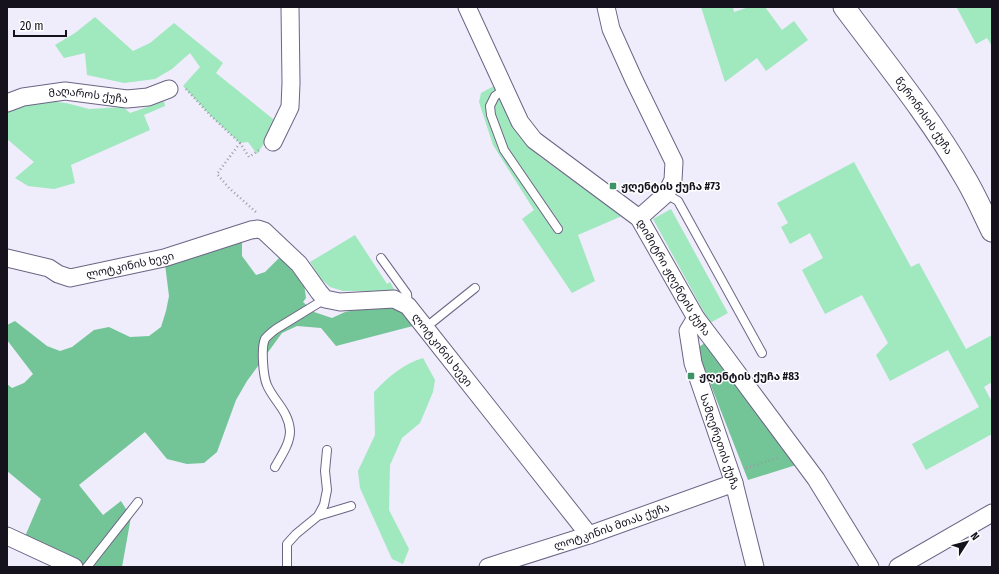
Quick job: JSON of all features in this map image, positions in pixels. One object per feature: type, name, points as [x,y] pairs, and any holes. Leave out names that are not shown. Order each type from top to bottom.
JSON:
[{"type":"street","points":[[273,142],[290,107],[290,7]]},
{"type":"street","name":"დიმიტრი ჟღენტის ქუჩა","points":[[467,7],[520,122],[534,140],[639,218],[696,318],[816,479],[870,567]]},
{"type":"street","points":[[606,7],[614,36],[674,162],[673,180],[666,194],[639,218]]},
{"type":"street","name":"წერონისის ქუჩა","points":[[844,7],[944,145],[965,177],[992,231]]},
{"type":"street","name":"მაღაროს ქუჩა","points":[[7,103],[23,97],[65,91],[127,99],[148,97],[169,88]]},
{"type":"street","name":"ლოტკინის ხევი","points":[[7,258],[49,268],[58,274],[70,278],[164,258],[258,228],[264,231],[298,264],[318,292],[325,299],[340,302],[394,299],[408,306],[589,536]]},
{"type":"street","name":"სამღერეთის ქუჩა","points":[[696,318],[688,331],[692,363],[732,478],[755,567]]},
{"type":"street","name":"ლოტკინის მთას ქუჩა","points":[[488,567],[589,536],[732,478]]},
{"type":"street","points":[[898,567],[992,513]]},
{"type":"street","points":[[7,536],[74,567]]},
{"type":"lane","points":[[505,89],[494,96],[490,106],[491,116],[504,150],[558,229]]},
{"type":"lane","points":[[666,194],[678,201],[762,353]]},
{"type":"lane","points":[[381,258],[406,294],[408,306]]},
{"type":"lane","points":[[425,328],[475,288]]},
{"type":"lane","points":[[275,467],[289,439],[290,429],[280,403],[272,393],[265,378],[263,353],[264,341],[269,334],[276,329],[325,299]]},
{"type":"lane","points":[[287,567],[287,544],[296,534],[318,516],[324,505],[327,450]]},
{"type":"lane","points":[[87,567],[138,502]]},
{"type":"lane","points":[[318,516],[351,506]]},
{"type":"path","points":[[169,88],[184,86],[211,116],[240,144],[249,157],[273,142]]},
{"type":"path","points":[[240,144],[217,174],[229,188],[260,215]]},
{"type":"path","points":[[732,478],[796,452]]},
{"type":"green space","points":[[701,7],[733,7],[734,12],[749,7],[765,7],[782,30],[794,21],[808,40],[766,71],[757,58],[725,82]]},
{"type":"green space","points":[[992,7],[992,46],[987,38],[976,44],[957,8]]},
{"type":"green space","points":[[95,17],[133,51],[150,43],[174,23],[223,63],[216,73],[278,123],[257,154],[248,142],[240,143],[211,116],[183,86],[200,67],[190,53],[172,69],[155,79],[124,83],[87,75],[85,53],[64,58],[55,45],[75,33]]},
{"type":"green space","points":[[494,86],[517,130],[539,156],[622,216],[578,235],[595,281],[572,293],[522,219],[534,210],[493,145],[479,102],[481,93]]},
{"type":"green space","points":[[40,100],[66,103],[89,109],[123,107],[130,113],[164,101],[165,106],[144,115],[150,130],[71,165],[75,183],[54,189],[28,186],[15,178],[34,162],[7,139],[7,108]]},
{"type":"green space","points":[[854,162],[911,267],[919,263],[966,349],[992,335],[992,382],[984,387],[992,402],[992,434],[926,470],[912,444],[979,407],[948,350],[890,381],[876,355],[888,343],[862,295],[825,314],[802,270],[823,258],[810,233],[790,244],[781,227],[788,223],[777,203]]},
{"type":"green space","points":[[671,209],[728,313],[710,323],[653,219]]},
{"type":"green space","points":[[355,235],[387,284],[390,282],[398,296],[365,291],[343,291],[330,287],[321,279],[310,262]]},
{"type":"green space","points":[[242,242],[242,256],[256,275],[265,272],[280,257],[304,284],[306,298],[303,302],[314,312],[332,318],[345,312],[390,303],[400,311],[413,326],[336,346],[321,328],[297,326],[282,333],[247,381],[236,400],[217,452],[204,463],[187,464],[167,459],[145,432],[79,485],[103,515],[121,501],[131,517],[122,567],[86,567],[23,541],[41,499],[7,471],[7,384],[12,388],[24,383],[33,374],[7,340],[7,325],[15,321],[47,346],[60,351],[72,347],[94,330],[109,327],[130,337],[149,336],[161,327],[166,311],[169,296],[165,264]]},
{"type":"green space","points":[[706,342],[796,465],[748,480],[699,355],[699,347]]},
{"type":"green space","points":[[423,358],[435,380],[433,392],[420,423],[402,438],[390,465],[389,510],[409,549],[403,564],[392,559],[360,488],[358,471],[375,435],[374,392],[396,372]]},
{"type":"place","name":"ჟღენტის ქუჩა #73","points":[[613,186]]},
{"type":"place","name":"ჟღენტის ქუჩა #83","points":[[691,376]]}]
